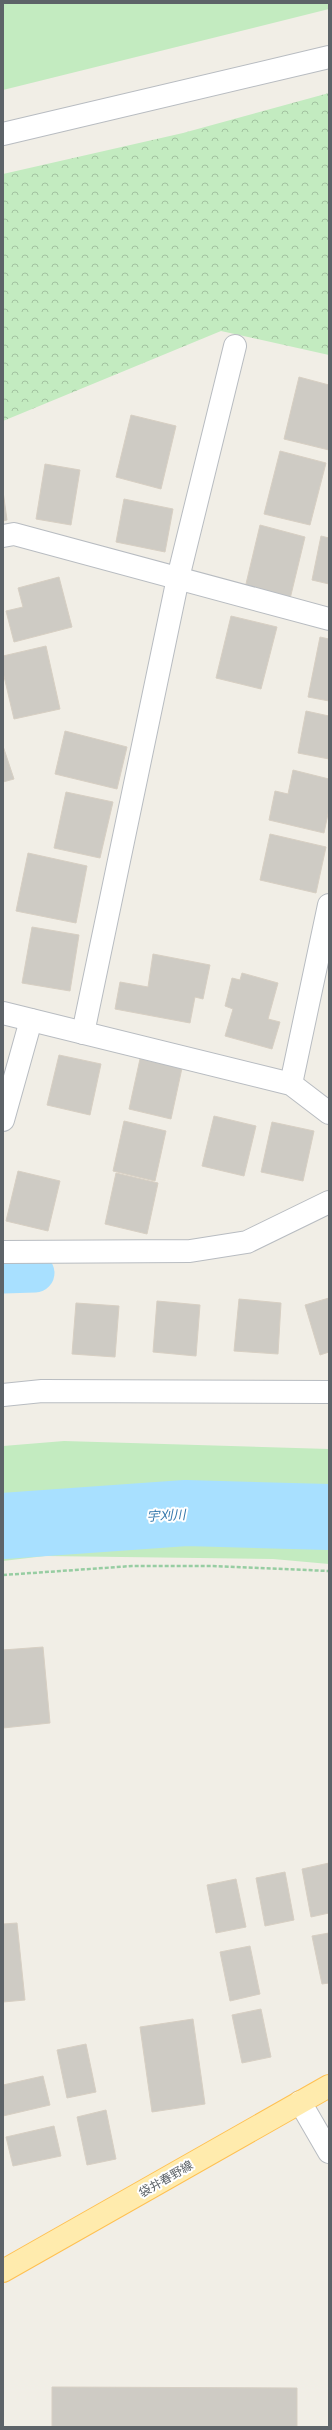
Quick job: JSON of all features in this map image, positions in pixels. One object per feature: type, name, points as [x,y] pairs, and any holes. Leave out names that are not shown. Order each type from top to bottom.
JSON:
[{"type":"main road","name":"袋井春野線","points":[[3,2271],[329,2086]]},
{"type":"street","points":[[3,134],[329,57]]},
{"type":"street","points":[[83,1033],[178,578],[235,346]]},
{"type":"street","points":[[3,536],[14,534],[329,618]]},
{"type":"street","points":[[291,1084],[329,905]]},
{"type":"street","points":[[3,1013],[291,1084],[329,1113]]},
{"type":"street","points":[[3,1120],[30,1020]]},
{"type":"street","points":[[3,1252],[190,1251],[247,1242],[329,1202]]},
{"type":"street","points":[[3,1395],[42,1391],[329,1392]]},
{"type":"street","points":[[300,2102],[329,2152]]},
{"type":"path","points":[[3,1575],[132,1566],[213,1566],[329,1571]]},
{"type":"green space","points":[[3,3],[329,3],[329,9],[3,90]]},
{"type":"green space","points":[[329,93],[329,355],[221,331],[3,421],[3,174],[183,133]]},
{"type":"green space","points":[[64,1441],[329,1449],[329,1564],[273,1559],[45,1556],[3,1561],[3,1446]]},
{"type":"building","points":[[299,377],[329,385],[329,450],[284,439]]},
{"type":"building","points":[[131,415],[176,426],[161,489],[116,477]]},
{"type":"building","points":[[280,451],[326,463],[310,525],[264,514]]},
{"type":"building","points":[[45,464],[80,470],[71,525],[36,519]]},
{"type":"building","points":[[3,491],[7,520],[3,521]]},
{"type":"building","points":[[124,499],[173,509],[165,552],[116,542]]},
{"type":"building","points":[[260,525],[305,537],[290,599],[245,588]]},
{"type":"building","points":[[321,536],[329,538],[329,584],[312,580]]},
{"type":"building","points":[[59,577],[72,627],[14,642],[6,611],[23,607],[18,588]]},
{"type":"building","points":[[231,616],[277,627],[261,689],[216,678]]},
{"type":"building","points":[[320,637],[329,639],[329,701],[308,697]]},
{"type":"building","points":[[46,646],[60,709],[14,719],[3,672],[3,656]]},
{"type":"building","points":[[306,711],[329,716],[329,759],[298,753]]},
{"type":"building","points":[[65,731],[127,747],[117,789],[55,774]]},
{"type":"building","points":[[3,746],[14,779],[3,782]]},
{"type":"building","points":[[293,770],[329,779],[329,809],[324,833],[269,820],[275,791],[288,794]]},
{"type":"building","points":[[66,792],[113,802],[100,858],[54,848]]},
{"type":"building","points":[[270,834],[326,847],[316,893],[260,880]]},
{"type":"building","points":[[28,853],[87,866],[76,923],[16,911]]},
{"type":"building","points":[[32,927],[79,935],[70,991],[22,983]]},
{"type":"building","points":[[153,954],[210,965],[203,999],[195,997],[190,1023],[115,1009],[120,982],[148,987]]},
{"type":"building","points":[[242,973],[278,983],[268,1019],[280,1022],[272,1049],[225,1036],[233,1009],[225,1006],[232,978],[240,980]]},
{"type":"building","points":[[59,1055],[101,1064],[90,1115],[47,1105]]},
{"type":"building","points":[[140,1059],[182,1068],[171,1119],[129,1109]]},
{"type":"building","points":[[214,1116],[256,1126],[244,1176],[202,1166]]},
{"type":"building","points":[[124,1121],[166,1131],[155,1181],[113,1171]]},
{"type":"building","points":[[272,1122],[314,1131],[303,1181],[261,1172]]},
{"type":"building","points":[[18,1171],[60,1181],[48,1231],[6,1221]]},
{"type":"building","points":[[116,1173],[158,1183],[147,1234],[105,1224]]},
{"type":"building","points":[[329,1298],[329,1352],[320,1355],[305,1305]]},
{"type":"building","points":[[239,1299],[281,1303],[278,1354],[234,1351]]},
{"type":"building","points":[[157,1301],[200,1305],[196,1356],[153,1352]]},
{"type":"building","points":[[76,1303],[119,1306],[115,1357],[72,1354]]},
{"type":"building","points":[[43,1647],[50,1723],[3,1728],[3,1650]]},
{"type":"building","points":[[329,1863],[329,1913],[311,1917],[302,1869]]},
{"type":"building","points":[[285,1872],[294,1920],[265,1926],[256,1878]]},
{"type":"building","points":[[236,1879],[246,1927],[216,1933],[207,1885]]},
{"type":"building","points":[[17,1923],[25,2000],[3,2002],[3,1924]]},
{"type":"building","points":[[329,1933],[329,1983],[322,1984],[312,1936]]},
{"type":"building","points":[[250,1946],[260,1994],[230,2001],[220,1952]]},
{"type":"building","points":[[261,2009],[271,2057],[242,2063],[232,2015]]},
{"type":"building","points":[[193,2019],[205,2104],[152,2112],[140,2027]]},
{"type":"building","points":[[86,2044],[96,2092],[67,2098],[57,2050]]},
{"type":"building","points":[[43,2076],[50,2105],[3,2116],[3,2085]]},
{"type":"building","points":[[106,2110],[116,2159],[87,2165],[77,2117]]},
{"type":"building","points":[[54,2126],[61,2156],[13,2166],[6,2137]]},
{"type":"building","points":[[52,2387],[297,2388],[297,2427],[52,2427]]},
{"type":"waterway","points":[[3,1274],[35,1273]]},
{"type":"waterway","name":"宇刈川","points":[[3,1526],[186,1513],[329,1517]]}]
